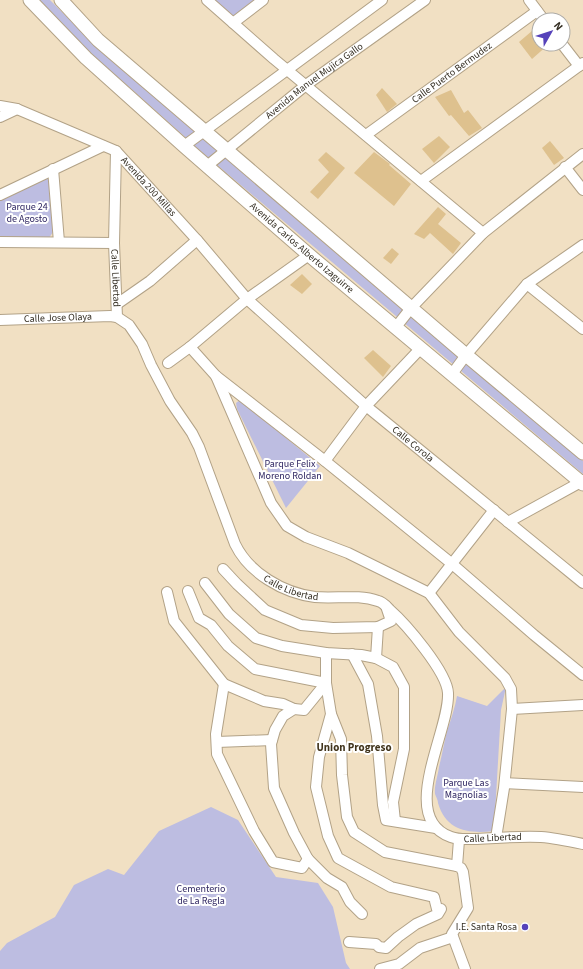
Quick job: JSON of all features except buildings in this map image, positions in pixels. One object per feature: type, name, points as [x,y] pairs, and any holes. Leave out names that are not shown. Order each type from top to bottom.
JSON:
[{"type":"main road","name":"Avenida Carlos Alberto Izaguirre","points":[[30,0],[86,58],[184,146],[309,255],[582,482]]},
{"type":"main road","points":[[61,0],[98,40],[466,355],[583,453]]},
{"type":"street","points":[[207,0],[287,70],[483,233]]},
{"type":"street","points":[[233,23],[263,0]]},
{"type":"street","points":[[184,146],[382,0]]},
{"type":"street","name":"Avenida Manuel Mujica Gallo","points":[[207,166],[306,85],[425,0]]},
{"type":"street","points":[[529,0],[537,11]]},
{"type":"street","name":"Calle Puerto Bermudez","points":[[366,135],[537,11]]},
{"type":"street","points":[[421,181],[581,64],[570,52]]},
{"type":"street","name":"Avenida 200 Millas","points":[[0,106],[17,109],[116,151],[197,240],[247,299]]},
{"type":"street","points":[[0,118],[17,109]]},
{"type":"street","points":[[0,196],[103,146]]},
{"type":"street","name":"Calle Libertad","points":[[116,151],[114,243],[117,317],[128,325],[142,344],[151,366],[170,401],[192,433],[239,553],[269,580],[291,592],[314,596],[362,598],[380,601],[397,616],[420,642],[443,676],[448,693],[445,715],[431,770],[426,800],[430,821],[440,832],[459,840],[541,837],[583,844]]},
{"type":"street","points":[[396,327],[411,308],[483,233],[583,154]]},
{"type":"street","points":[[565,167],[583,190]]},
{"type":"street","points":[[54,169],[59,242]]},
{"type":"street","points":[[117,304],[150,281],[197,240]]},
{"type":"street","points":[[0,242],[114,243]]},
{"type":"street","points":[[452,374],[466,355],[527,284],[583,245]]},
{"type":"street","points":[[168,364],[247,299],[309,255]]},
{"type":"street","points":[[527,284],[583,329]]},
{"type":"street","name":"Calle Corola","points":[[247,299],[366,406],[583,583]]},
{"type":"street","name":"Calle Jose Olaya","points":[[0,320],[117,317]]},
{"type":"street","points":[[190,347],[216,376],[325,461],[583,675]]},
{"type":"street","points":[[325,461],[366,406],[421,348]]},
{"type":"street","points":[[216,376],[271,502],[287,526],[306,537],[348,553],[429,593],[459,632],[505,678],[511,689],[512,709],[505,783],[496,838]]},
{"type":"street","points":[[508,522],[582,482]]},
{"type":"street","points":[[429,593],[494,510]]},
{"type":"street","points":[[223,569],[265,610],[301,625],[333,628],[378,627],[391,621],[386,606]]},
{"type":"street","points":[[205,582],[229,614],[256,638],[282,646],[326,653],[352,654],[376,658],[393,667],[404,687],[404,749],[393,802],[395,821]]},
{"type":"street","points":[[188,591],[199,618],[211,625],[228,646],[255,669],[326,683]]},
{"type":"street","points":[[167,592],[174,621],[224,684],[264,701],[283,704],[294,709],[304,710],[326,683]]},
{"type":"street","points":[[376,658],[378,627]]},
{"type":"street","points":[[326,653],[326,683],[331,714],[341,739],[342,776],[347,817],[354,832],[385,852],[461,868],[463,872],[468,908],[453,932],[453,937],[465,969]]},
{"type":"street","points":[[352,654],[368,684],[377,736],[382,805],[386,820],[436,828]]},
{"type":"street","points":[[224,684],[216,734],[217,754],[254,831],[273,862],[302,868],[308,859]]},
{"type":"street","points":[[512,709],[583,705]]},
{"type":"street","points":[[294,709],[284,716],[275,730],[272,740],[274,788],[294,833],[308,859],[327,878],[342,887],[350,902],[362,914]]},
{"type":"street","points":[[331,714],[319,757],[316,787],[328,836],[338,858],[391,887],[434,897],[436,908],[441,909],[438,914],[416,924],[386,948],[379,947],[376,944],[349,942]]},
{"type":"street","points":[[217,742],[272,740]]},
{"type":"street","points":[[505,783],[583,787]]},
{"type":"street","points":[[457,866],[459,840]]},
{"type":"street","points":[[380,969],[399,964],[420,948],[453,937]]},
{"type":"green space","points":[[39,0],[50,0],[94,44],[187,125],[445,346],[583,461],[583,474],[204,154],[128,86],[88,53]]},
{"type":"green space","points":[[213,0],[257,0],[233,17]]},
{"type":"green space","name":"Parque 24 de Agosto","points":[[49,176],[53,232],[49,238],[0,237],[0,198]]},
{"type":"green space","name":"Parque Felix Moreno Roldan","points":[[240,400],[320,466],[286,508],[237,409],[236,403]]},
{"type":"green space","name":"Parque Las Magnolias","points":[[506,687],[501,710],[494,831],[476,832],[460,829],[447,820],[435,794],[436,780],[457,696],[487,706]]},
{"type":"green space","name":"Cementerio de La Regla","points":[[211,807],[238,820],[276,877],[318,883],[333,907],[346,963],[350,969],[0,969],[0,951],[7,943],[55,917],[74,885],[108,869],[124,875],[159,831]]},
{"type":"place","name":"I.E. Santa Rosa","points":[[525,927]]},
{"type":"district","name":"Union Progreso","points":[[354,747]]}]
